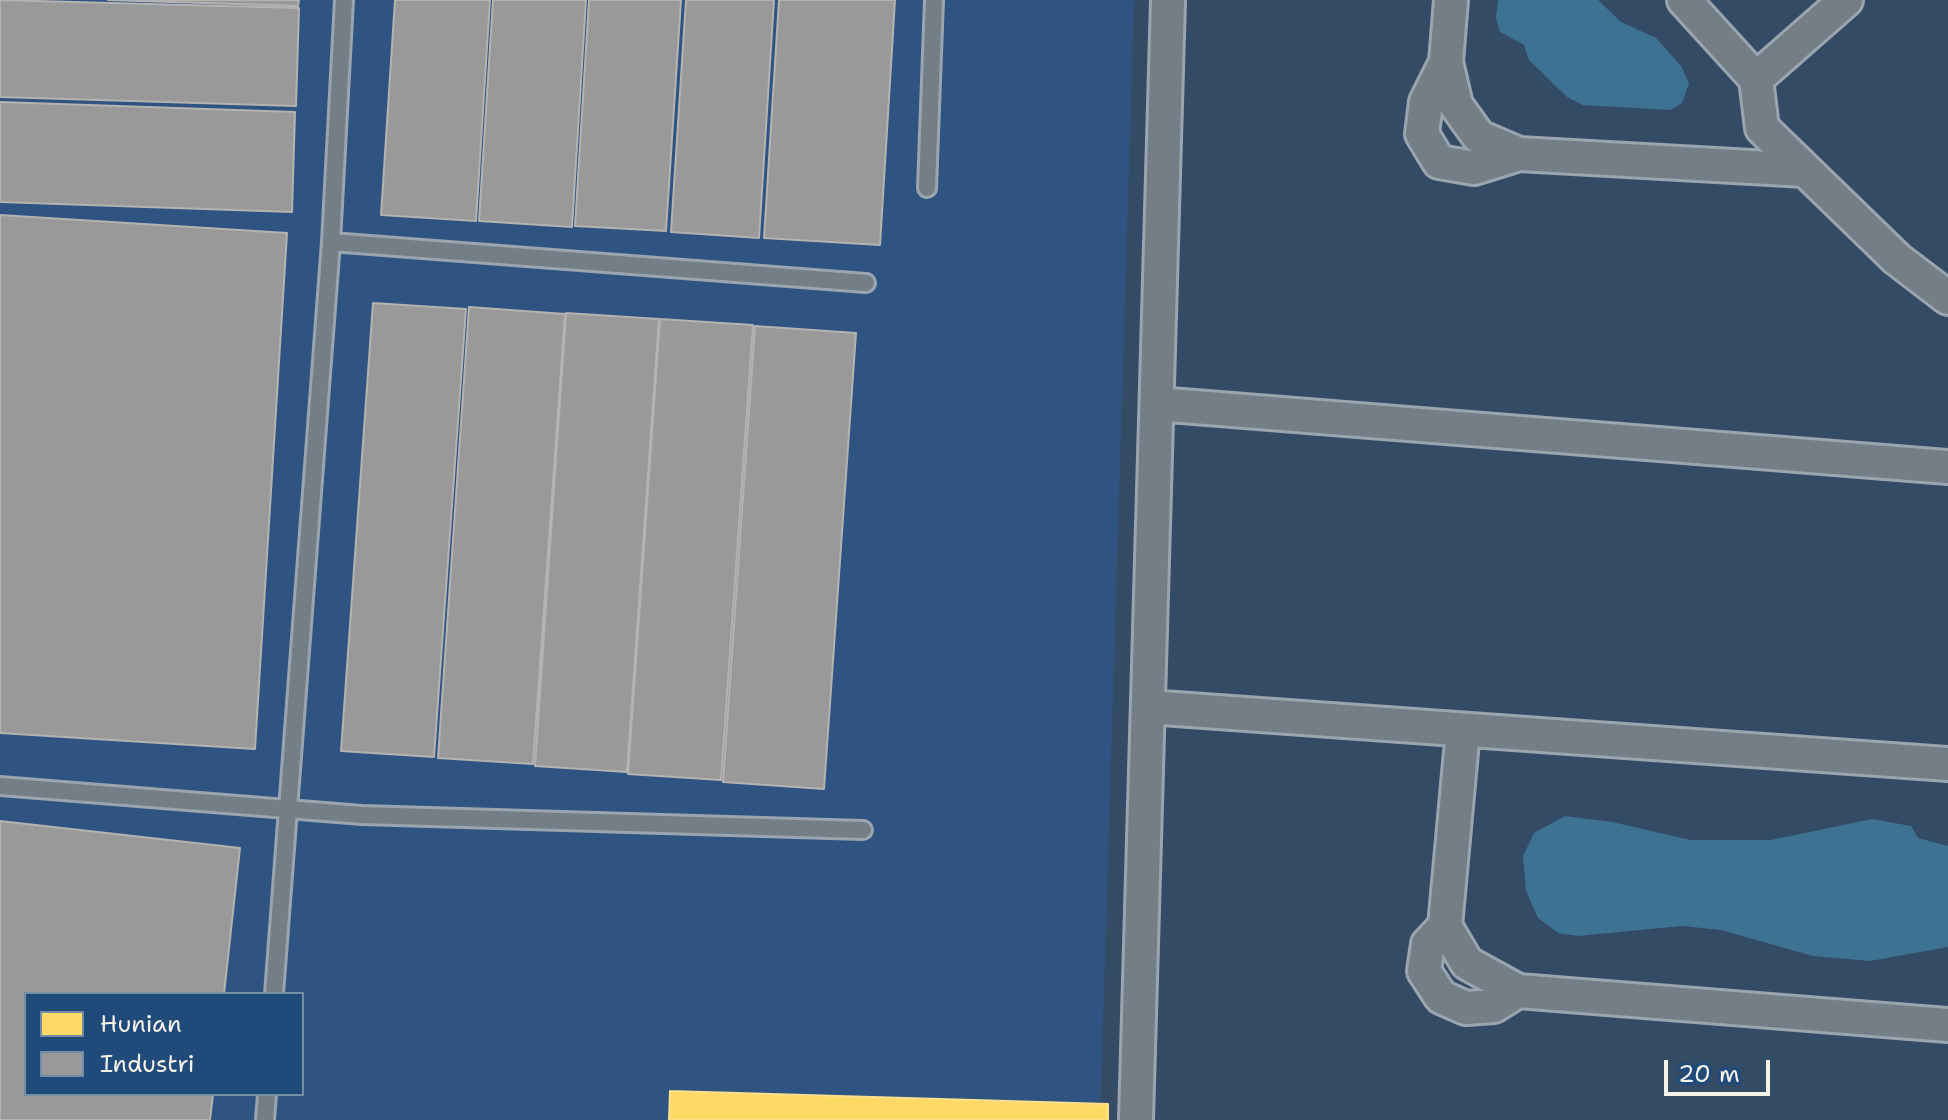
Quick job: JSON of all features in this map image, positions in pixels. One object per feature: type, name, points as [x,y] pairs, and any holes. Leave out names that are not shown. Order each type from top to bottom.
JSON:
[{"type":"street","points":[[1136,1120],[1168,0]]},
{"type":"street","points":[[1451,0],[1446,62],[1456,105],[1479,137],[1519,154],[1805,170]]},
{"type":"street","points":[[1684,0],[1756,79],[1762,128],[1897,259],[1948,298]]},
{"type":"street","points":[[1756,79],[1846,0]]},
{"type":"street","points":[[1446,62],[1426,102],[1422,134],[1439,162],[1474,168],[1519,154]]},
{"type":"street","points":[[1157,404],[1948,467]]},
{"type":"street","points":[[1148,707],[1948,764]]},
{"type":"street","points":[[1463,730],[1445,926],[1467,963],[1518,991],[1948,1025]]},
{"type":"street","points":[[1445,926],[1428,944],[1424,971],[1441,997],[1466,1008],[1494,1006],[1518,991]]},
{"type":"lane","points":[[274,992],[331,242],[344,0]]},
{"type":"lane","points":[[927,188],[934,0]]},
{"type":"lane","points":[[331,242],[866,283]]},
{"type":"lane","points":[[0,786],[286,811],[863,830]]},
{"type":"lane","points":[[265,1120],[267,1096]]},
{"type":"shaded area","points":[[0,0],[1134,0],[1100,1120],[0,1120]]},
{"type":"shaded area","points":[[1498,0],[1598,0],[1621,22],[1656,38],[1681,66],[1689,83],[1682,103],[1671,110],[1583,105],[1567,97],[1529,60],[1524,45],[1500,32],[1496,18]]},
{"type":"shaded area","points":[[1565,816],[1612,822],[1691,840],[1771,840],[1872,819],[1911,826],[1918,838],[1948,846],[1948,947],[1870,961],[1813,956],[1721,930],[1682,926],[1578,936],[1558,933],[1538,918],[1526,891],[1523,856],[1534,833]]},
{"type":"building: Hunian","points":[[670,1091],[1108,1104],[1108,1120],[669,1120]]},
{"type":"building: Industri","points":[[0,0],[299,8],[296,106],[0,97]]},
{"type":"building: Industri","points":[[108,0],[299,0],[298,6]]},
{"type":"building: Industri","points":[[395,0],[490,0],[476,221],[381,215]]},
{"type":"building: Industri","points":[[493,0],[586,0],[572,227],[479,221]]},
{"type":"building: Industri","points":[[589,0],[681,0],[666,231],[575,226]]},
{"type":"building: Industri","points":[[686,0],[774,0],[759,238],[671,232]]},
{"type":"building: Industri","points":[[779,0],[895,0],[880,245],[764,238]]},
{"type":"building: Industri","points":[[0,102],[295,112],[292,212],[0,202]]},
{"type":"building: Industri","points":[[0,215],[287,233],[255,749],[0,733]]},
{"type":"building: Industri","points":[[373,303],[466,309],[434,757],[341,751]]},
{"type":"building: Industri","points":[[469,307],[565,314],[533,764],[438,758]]},
{"type":"building: Industri","points":[[566,313],[659,319],[627,772],[535,766]]},
{"type":"building: Industri","points":[[660,319],[753,325],[721,780],[628,774]]},
{"type":"building: Industri","points":[[755,326],[856,333],[824,789],[723,782]]},
{"type":"building: Industri","points":[[0,821],[240,848],[224,992],[24,992],[24,1096],[213,1096],[210,1120],[0,1120]]}]
